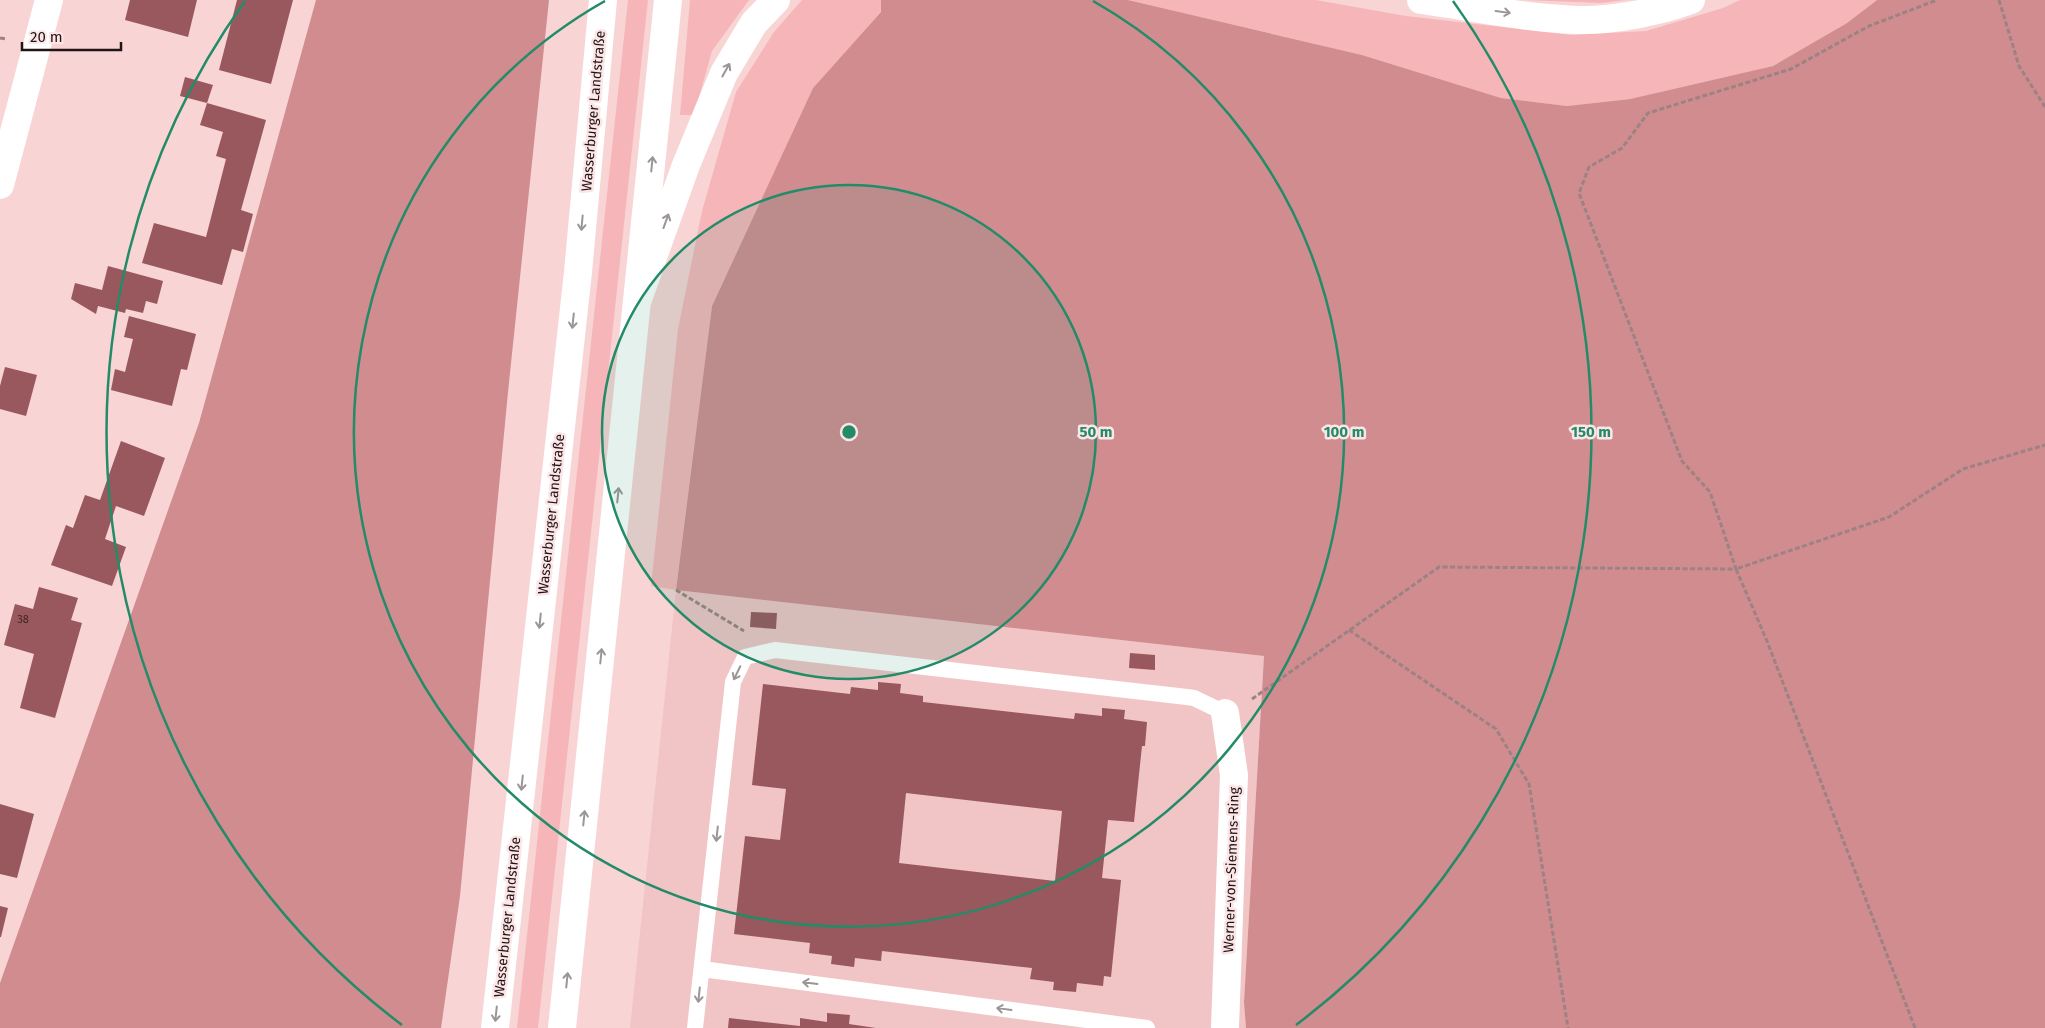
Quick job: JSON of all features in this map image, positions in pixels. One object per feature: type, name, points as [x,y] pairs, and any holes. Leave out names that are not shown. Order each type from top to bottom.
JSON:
[{"type":"main road","points":[[0,185],[49,0]]},
{"type":"main road","name":"Wasserburger Landstraße","points":[[495,1028],[577,282],[603,0]]},
{"type":"main road","points":[[562,1028],[668,0]]},
{"type":"main road","points":[[638,299],[686,165],[724,73],[754,23],[776,0]]},
{"type":"main road","points":[[1420,0],[1579,20],[1632,15],[1691,0]]},
{"type":"main road","name":"Werner-von-Siemens-Ring","points":[[1225,713],[1234,775],[1225,1028]]},
{"type":"lane","points":[[696,1028],[733,682],[745,657],[775,650],[1187,696],[1225,713]]},
{"type":"lane","points":[[702,969],[1147,1028]]},
{"type":"path","points":[[1916,1028],[1770,650],[1736,569],[1710,492],[1682,461],[1579,193],[1589,167],[1622,148],[1648,113],[1791,69],[1869,26],[1937,0]]},
{"type":"path","points":[[1999,0],[2019,66],[2045,107]]},
{"type":"path","points":[[1225,713],[1255,698],[1439,567],[1736,569],[1889,517],[1963,469],[2045,445]]},
{"type":"path","points":[[676,590],[775,650]]},
{"type":"path","points":[[1349,630],[1496,729],[1529,784],[1568,1028]]},
{"type":"shaded area","points":[[316,0],[549,0],[508,392],[460,896],[441,1028],[0,1028],[0,983],[199,423]]},
{"type":"shaded area","points":[[628,0],[648,0],[538,1028],[517,1028]]},
{"type":"shaded area","points":[[690,0],[749,0],[712,51],[694,115],[680,115]]},
{"type":"shaded area","points":[[802,0],[881,0],[881,12],[813,88],[712,306],[676,590],[651,586],[678,329],[702,211],[736,92],[774,32]]},
{"type":"shaded area","points":[[881,0],[1128,0],[1362,55],[1501,98],[1567,106],[1630,99],[1773,66],[1847,23],[1877,0],[2045,0],[2045,1028],[1246,1028],[1244,1002],[1264,656],[676,590],[712,306],[813,88],[881,12]]},
{"type":"shaded area","points":[[1128,0],[1316,0],[1406,16],[1571,35],[1646,31],[1723,8],[1740,0],[1877,0],[1847,23],[1773,66],[1630,99],[1567,106],[1501,98],[1362,55]]},
{"type":"shaded area","points":[[1524,0],[1625,0],[1601,3]]},
{"type":"shaded area","points":[[676,590],[1264,656],[1244,1001],[1246,1028],[630,1028]]},
{"type":"building","points":[[130,0],[197,0],[188,37],[125,20]]},
{"type":"building","points":[[237,0],[293,0],[271,84],[219,70]]},
{"type":"building","points":[[185,77],[213,85],[207,103],[180,96]]},
{"type":"building","points":[[207,103],[266,120],[241,210],[253,214],[243,252],[232,249],[222,285],[142,263],[154,223],[206,237],[226,159],[216,156],[223,132],[200,125]]},
{"type":"building","points":[[108,266],[163,281],[157,304],[146,301],[143,313],[126,309],[125,313],[98,306],[96,314],[71,299],[75,283],[102,290]]},
{"type":"building","points":[[129,316],[196,334],[187,370],[181,369],[172,406],[111,390],[115,369],[125,372],[133,339],[124,337]]},
{"type":"building","points":[[5,367],[37,375],[26,416],[0,409],[0,386]]},
{"type":"building","points":[[121,441],[165,458],[144,516],[116,506],[105,539],[126,547],[112,586],[51,565],[66,525],[73,528],[85,495],[100,500]]},
{"type":"building","points":[[39,587],[78,598],[71,620],[82,623],[55,718],[20,708],[34,654],[4,645],[15,604],[33,609]]},
{"type":"building","points":[[751,612],[777,613],[776,629],[750,627]]},
{"type":"building","points":[[1130,653],[1155,655],[1155,670],[1129,668]]},
{"type":"building","points":[[878,682],[901,684],[900,693],[923,696],[923,702],[1074,719],[1075,713],[1102,716],[1102,708],[1125,710],[1124,719],[1147,722],[1145,746],[1142,746],[1134,822],[1108,820],[1102,878],[1121,880],[1111,977],[1104,976],[1103,986],[1077,983],[1076,992],[1053,990],[1054,982],[1030,979],[1032,968],[882,951],[881,961],[855,958],[854,967],[831,964],[832,956],[809,953],[810,943],[734,934],[745,836],[780,840],[786,789],[752,785],[763,684],[850,694],[851,687],[878,690]],"holes":[[[906,793],[1062,811],[1055,881],[899,863]]]},
{"type":"building","points":[[0,804],[34,814],[17,878],[0,874]]},
{"type":"building","points":[[0,906],[8,908],[1,937],[0,937]]},
{"type":"building","points":[[827,1013],[850,1015],[849,1024],[876,1028],[728,1028],[729,1018],[800,1026],[800,1018],[827,1022]]}]
